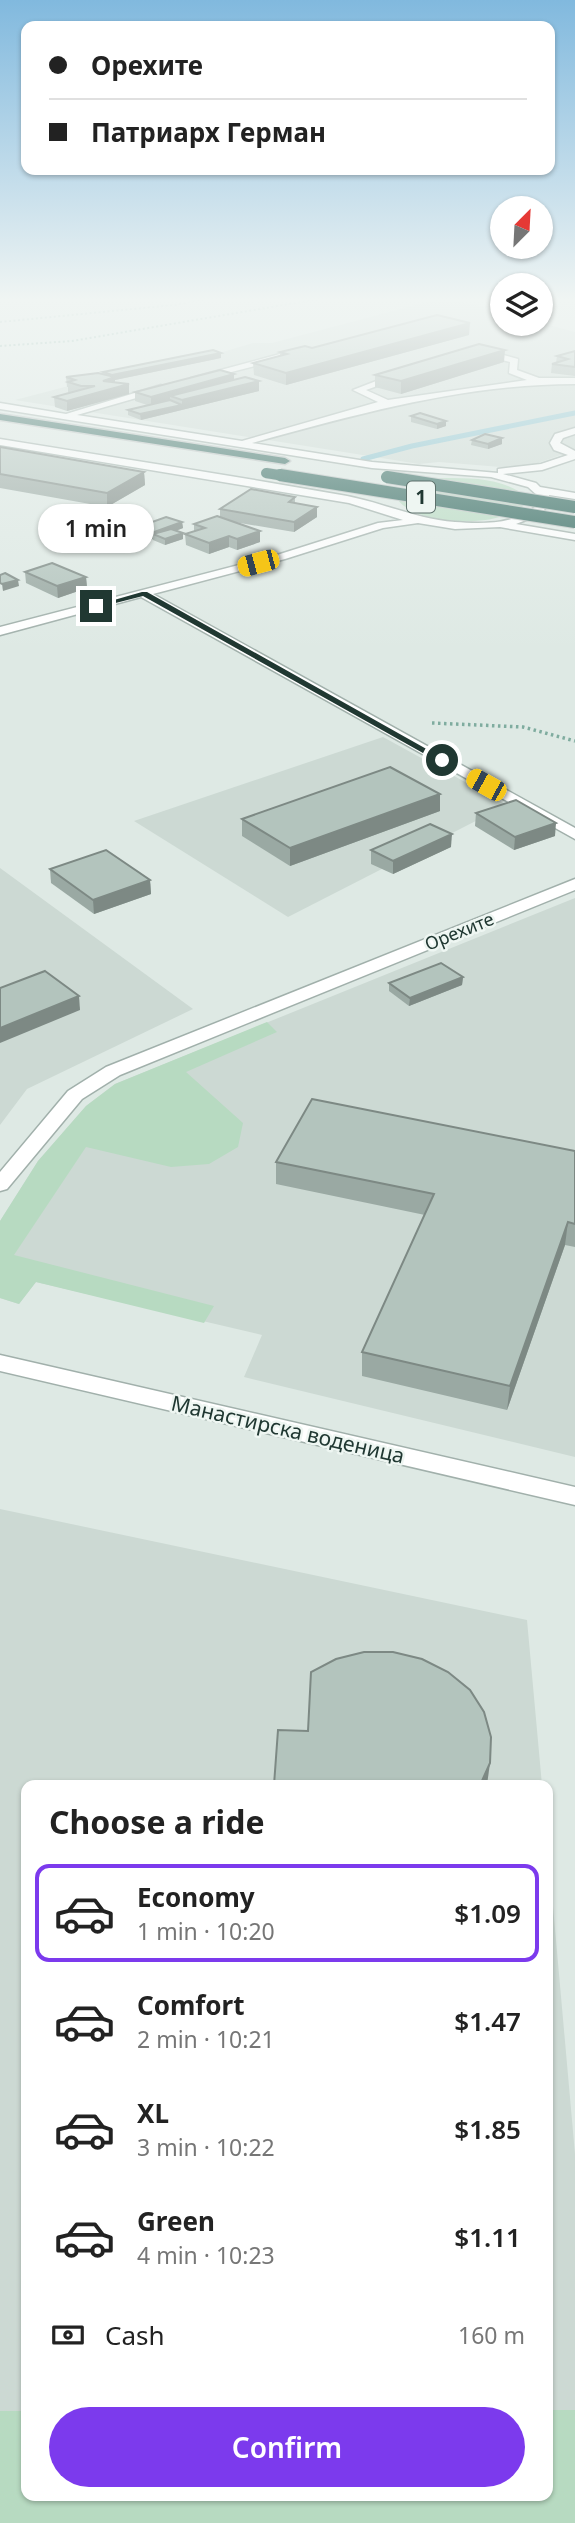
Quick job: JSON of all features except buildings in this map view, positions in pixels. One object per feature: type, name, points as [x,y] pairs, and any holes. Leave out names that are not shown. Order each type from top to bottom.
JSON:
[{"type":"highway","name":"1","points":[[0,417],[575,507]]},
{"type":"highway","points":[[0,431],[107,447]]},
{"type":"highway","name":"1","points":[[253,471],[575,522]]},
{"type":"street","points":[[66,416],[372,465],[505,476],[535,488],[575,496]]},
{"type":"street","points":[[238,443],[340,416]]},
{"type":"street","points":[[575,431],[559,436],[555,443],[575,455]]},
{"type":"street","points":[[0,442],[349,500],[426,522]]},
{"type":"street","points":[[480,473],[542,467],[575,455]]},
{"type":"street","points":[[535,488],[542,467]]},
{"type":"street","points":[[382,525],[393,516],[381,501],[380,494],[389,485],[413,476],[444,472]]},
{"type":"street","points":[[489,525],[525,518],[540,510],[545,502],[535,488]]},
{"type":"street","points":[[0,631],[281,557],[382,525],[426,522],[489,525],[575,537]]},
{"type":"street","points":[[144,594],[575,834]]},
{"type":"street","name":"Орехите","points":[[0,1185],[59,1112],[91,1083],[113,1071],[575,884]]},
{"type":"street","name":"Манастирска воденица","points":[[0,1363],[575,1496]]},
{"type":"path","points":[[429,723],[511,724],[551,732],[575,741]]},
{"type":"shaded area","points":[[114,416],[575,416],[575,450],[535,464],[513,468],[439,462],[419,464]]},
{"type":"shaded area","points":[[383,737],[507,805],[288,917],[134,821]]},
{"type":"shaded area","points":[[0,868],[193,1009],[27,1089],[0,1125]]},
{"type":"shaded area","points":[[575,898],[575,1457],[244,1377],[262,1335],[36,1282],[19,1304],[0,1298],[0,1221],[38,1161],[86,1106],[115,1084]]},
{"type":"shaded area","points":[[0,1509],[527,1620],[542,1780],[21,1780],[21,2411],[0,2411]]},
{"type":"shaded area","points":[[553,1906],[575,2154],[575,2410],[553,2410]]},
{"type":"green space","points":[[445,478],[497,482],[525,496],[526,503],[499,517],[461,521],[422,515],[407,508],[397,499],[405,488],[411,485]]},
{"type":"green space","points":[[267,1022],[277,1032],[186,1072],[243,1123],[238,1147],[209,1164],[171,1167],[86,1147],[14,1255],[214,1306],[204,1323],[36,1282],[19,1304],[0,1298],[0,1221],[38,1161],[86,1106],[115,1084]]},
{"type":"green space","points":[[553,2410],[575,2410],[575,2523],[0,2523],[0,2411],[21,2411],[21,2501],[553,2501]]},
{"type":"waterway","points":[[363,459],[412,446],[561,416]]},
{"type":"route","points":[[96,606],[144,594],[442,760]]}]
